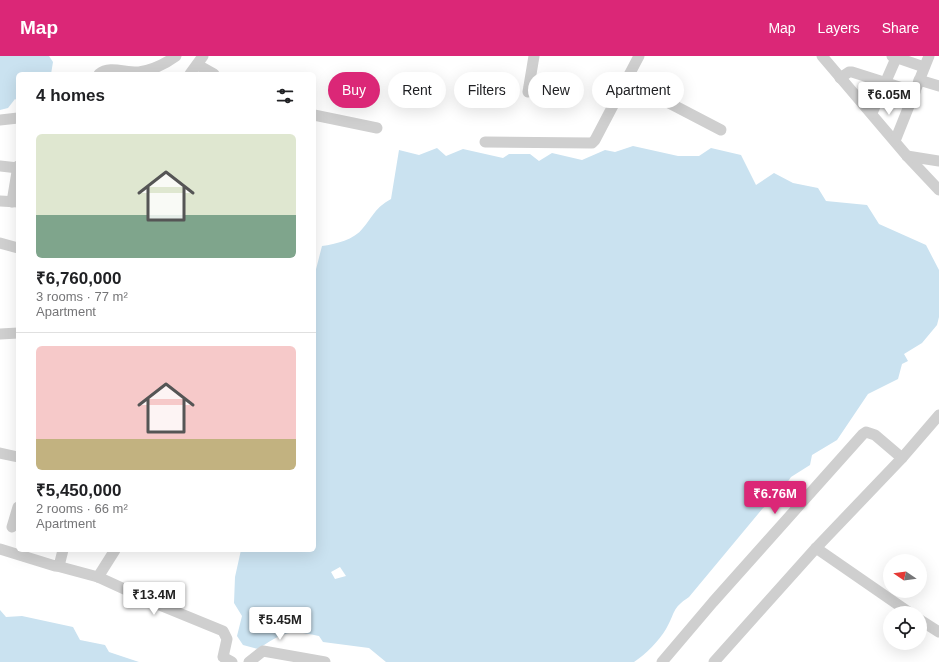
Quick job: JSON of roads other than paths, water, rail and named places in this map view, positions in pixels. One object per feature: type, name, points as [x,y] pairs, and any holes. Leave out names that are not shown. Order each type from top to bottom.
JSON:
[{"type":"street","points":[[103,72],[108,69],[133,72],[147,70],[163,64],[176,56]]},
{"type":"street","points":[[531,72],[534,56]]},
{"type":"street","points":[[631,72],[640,56]]},
{"type":"street","points":[[822,56],[907,156],[939,190]]},
{"type":"street","points":[[872,113],[895,56],[924,67]]},
{"type":"street","points":[[895,141],[929,56]]},
{"type":"street","points":[[191,72],[200,60],[212,72]]},
{"type":"street","points":[[840,78],[849,72],[852,72],[886,81],[915,92]]},
{"type":"street","points":[[919,80],[939,86]]},
{"type":"street","points":[[485,142],[592,143],[612,108]]},
{"type":"street","points":[[678,108],[721,130]]},
{"type":"street","points":[[316,115],[377,128]]},
{"type":"street","points":[[0,120],[16,118]]},
{"type":"street","points":[[907,156],[939,160]]},
{"type":"street","points":[[0,166],[16,167]]},
{"type":"street","points":[[0,200],[15,202],[16,190]]},
{"type":"street","points":[[0,244],[16,248]]},
{"type":"street","points":[[0,334],[16,333]]},
{"type":"street","points":[[714,662],[816,548],[902,458],[939,415]]},
{"type":"street","points":[[662,662],[713,602],[863,434],[866,432],[875,435],[902,458]]},
{"type":"street","points":[[0,452],[16,456]]},
{"type":"street","points":[[12,527],[16,514]]},
{"type":"street","points":[[816,548],[900,606]]},
{"type":"street","points":[[0,549],[50,566],[57,566],[98,577],[157,604],[223,631],[227,639],[220,658],[232,662]]},
{"type":"street","points":[[57,566],[60,562],[62,552]]},
{"type":"street","points":[[98,577],[114,552]]},
{"type":"street","points":[[927,624],[939,632]]},
{"type":"street","points":[[249,662],[263,651],[325,662]]},
{"type":"water","points":[[0,56],[49,56],[53,62],[51,72],[16,72],[16,100],[8,108],[0,110]]},
{"type":"water","points":[[633,146],[678,156],[699,156],[711,148],[741,155],[756,185],[774,173],[793,183],[818,188],[826,201],[867,205],[879,224],[926,245],[939,270],[939,317],[937,325],[922,343],[904,354],[908,361],[902,364],[898,379],[868,394],[837,440],[812,455],[810,465],[791,477],[775,500],[763,508],[689,597],[676,608],[666,629],[656,643],[634,662],[386,662],[369,648],[323,642],[319,636],[300,633],[281,636],[258,649],[243,645],[237,636],[242,616],[234,603],[235,577],[241,552],[316,552],[316,269],[322,246],[339,243],[355,236],[378,209],[391,199],[399,150],[419,155],[437,148],[446,156],[463,149],[503,158],[509,154],[530,154],[539,161],[552,153],[582,160],[605,150],[615,152]],"holes":[[[340,567],[346,576],[335,579],[331,572]]]},
{"type":"water","points":[[0,610],[6,617],[22,616],[73,627],[80,640],[105,645],[109,652],[139,662],[0,662]]}]
